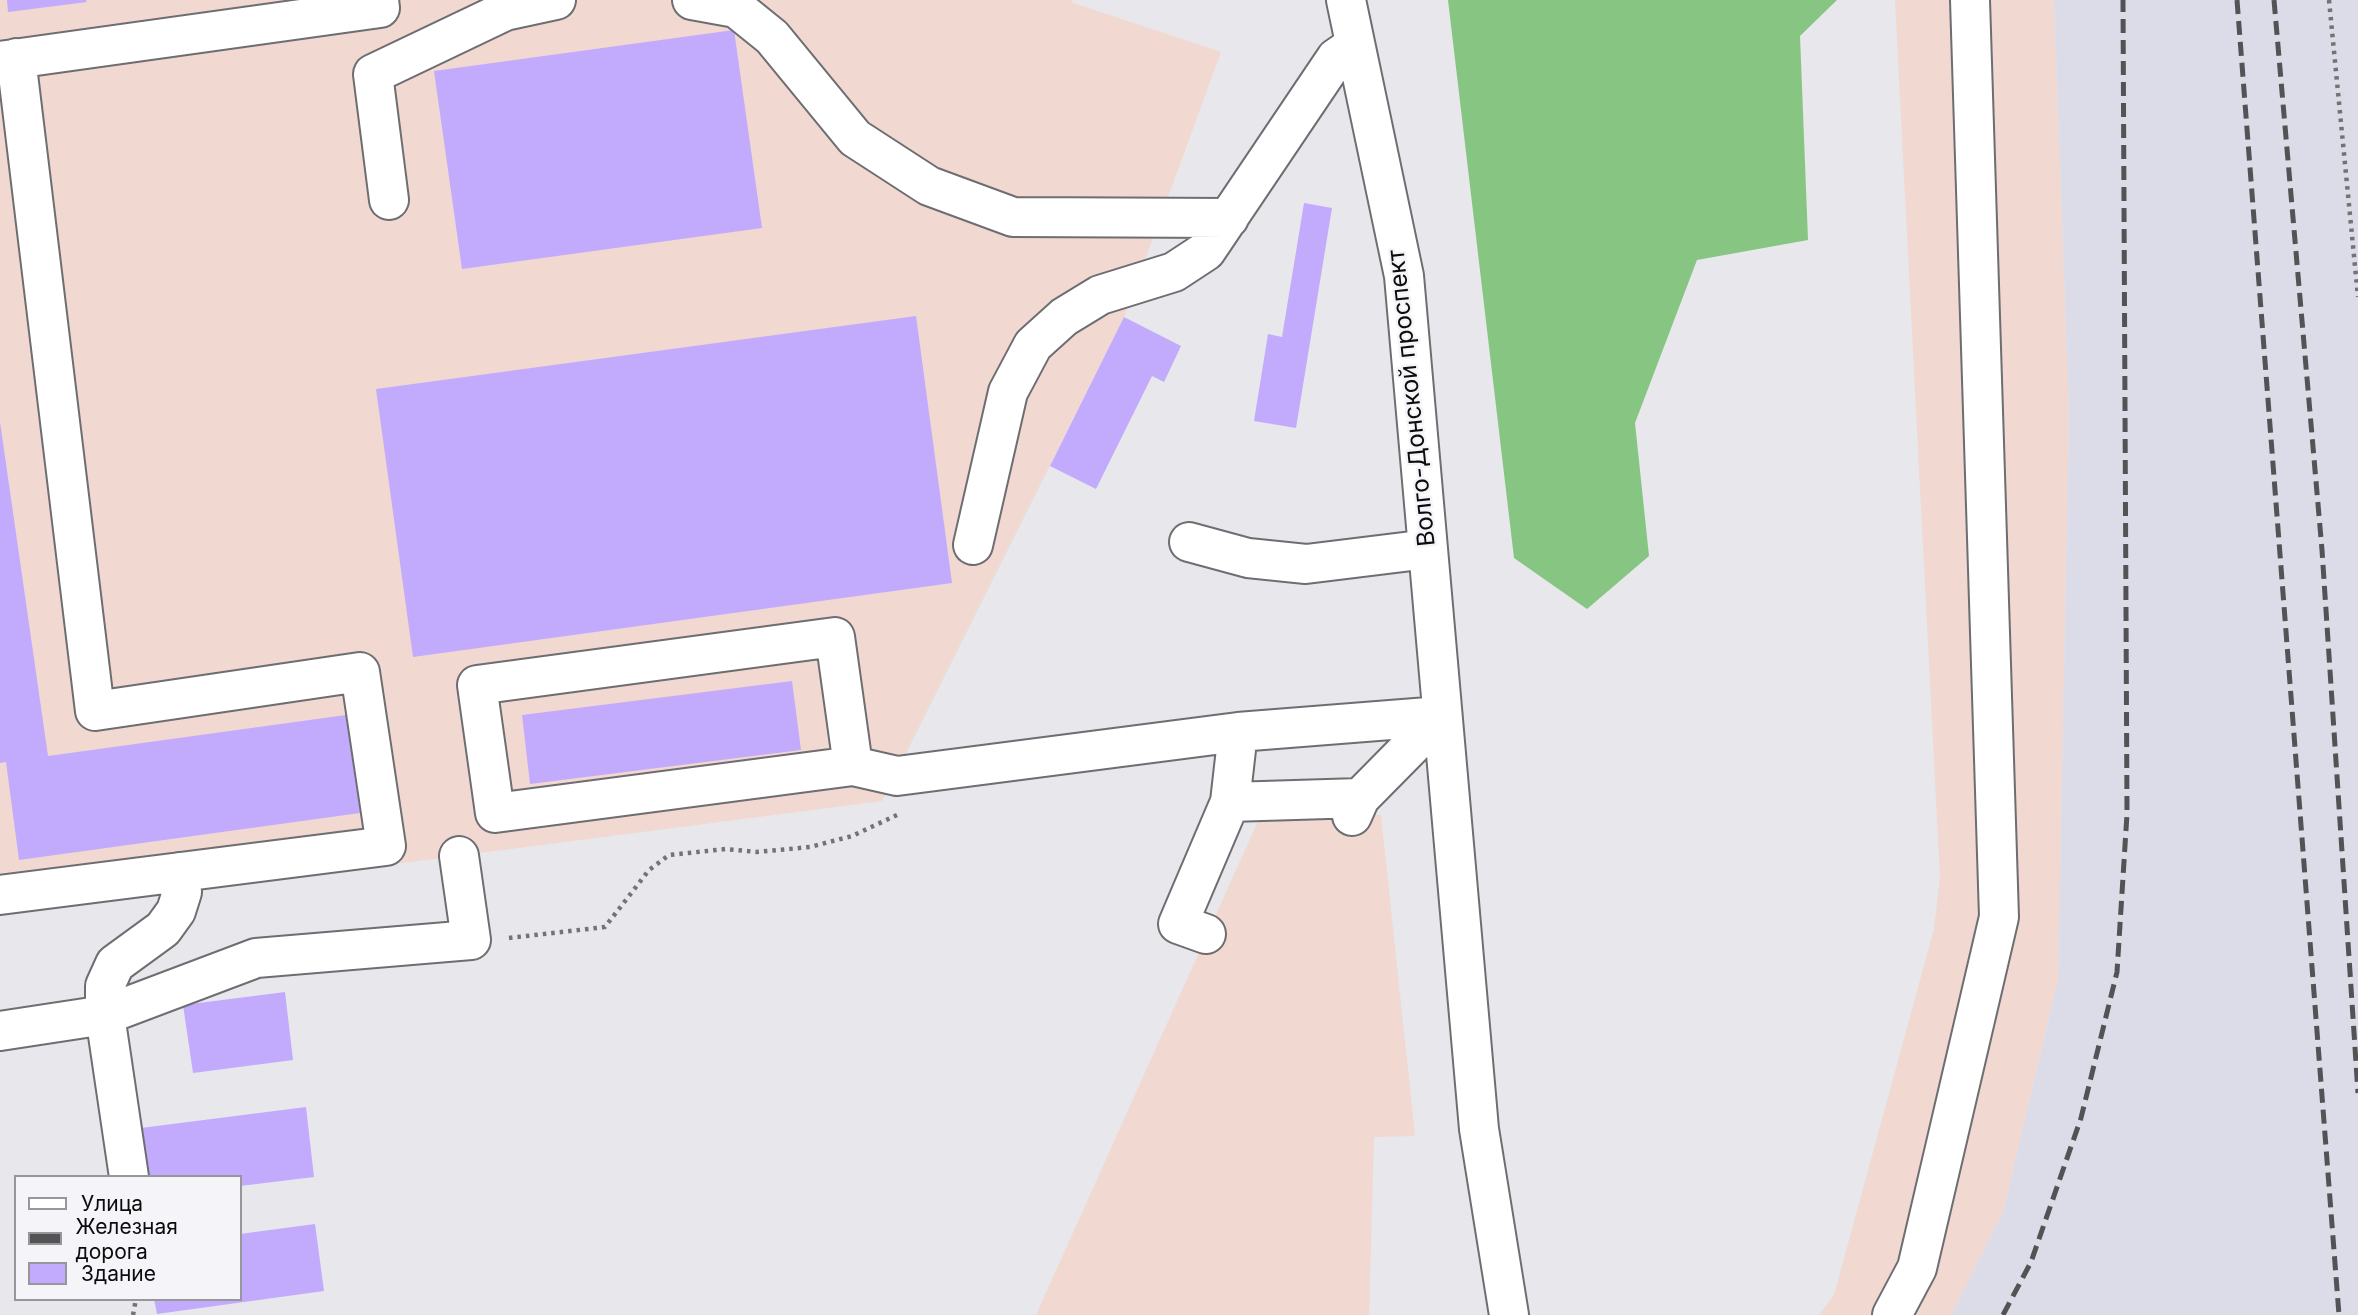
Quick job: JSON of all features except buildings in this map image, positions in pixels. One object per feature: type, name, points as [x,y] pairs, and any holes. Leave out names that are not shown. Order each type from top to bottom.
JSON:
[{"type":"street","points":[[0,895],[386,846],[360,672],[95,711],[8,60],[380,8],[379,0]]},
{"type":"street","points":[[389,201],[373,74],[505,11],[556,0]]},
{"type":"street","points":[[692,0],[736,8],[772,37],[855,138],[929,186],[1013,217],[1229,218]]},
{"type":"street","name":"Волго-Донской проспект","points":[[1346,0],[1404,276],[1479,1129],[1509,1315]]},
{"type":"street","points":[[1892,1315],[1917,1268],[1999,917],[1970,0]]},
{"type":"street","points":[[973,545],[1008,392],[1033,345],[1064,317],[1100,295],[1174,272],[1206,251],[1336,58],[1355,45]]},
{"type":"street","points":[[1189,542],[1248,558],[1306,564],[1429,549]]},
{"type":"street","points":[[853,766],[835,637],[477,685],[495,813],[853,766],[897,776],[1238,732],[1441,716]]},
{"type":"street","points":[[1230,802],[1356,807],[1441,716]]},
{"type":"street","points":[[1206,934],[1178,924],[1230,802],[1238,732]]},
{"type":"street","points":[[0,1031],[105,1015],[256,958],[471,940],[459,856]]},
{"type":"street","points":[[129,1175],[105,1015],[104,986],[115,964],[163,929],[176,911],[182,892],[180,872]]},
{"type":"path","points":[[2329,0],[2358,297]]},
{"type":"path","points":[[471,940],[527,938],[605,927],[649,870],[669,855],[726,849],[757,852],[810,847],[852,836],[909,809]]},
{"type":"shaded area","points":[[0,0],[1072,0],[1073,3],[1221,52],[1124,317],[882,801],[0,915]]},
{"type":"shaded area","points":[[1895,0],[2054,0],[2069,413],[2058,980],[2003,1212],[1951,1315],[1819,1315],[1834,1295],[1934,929],[1940,877]]},
{"type":"shaded area","points":[[2054,0],[2358,0],[2358,1315],[1951,1315],[2003,1212],[2058,980],[2069,413]]},
{"type":"shaded area","points":[[1381,815],[1415,1136],[1374,1137],[1369,1315],[1036,1315],[1259,819]]},
{"type":"green space","points":[[1448,0],[1837,0],[1800,36],[1808,240],[1697,260],[1635,423],[1649,556],[1587,609],[1514,558]]},
{"type":"railway","points":[[2003,1315],[2031,1262],[2081,1118],[2117,972],[2127,814],[2123,0]]},
{"type":"railway","points":[[2237,0],[2339,1315]]},
{"type":"railway","points":[[2274,0],[2322,550],[2358,1093]]}]
